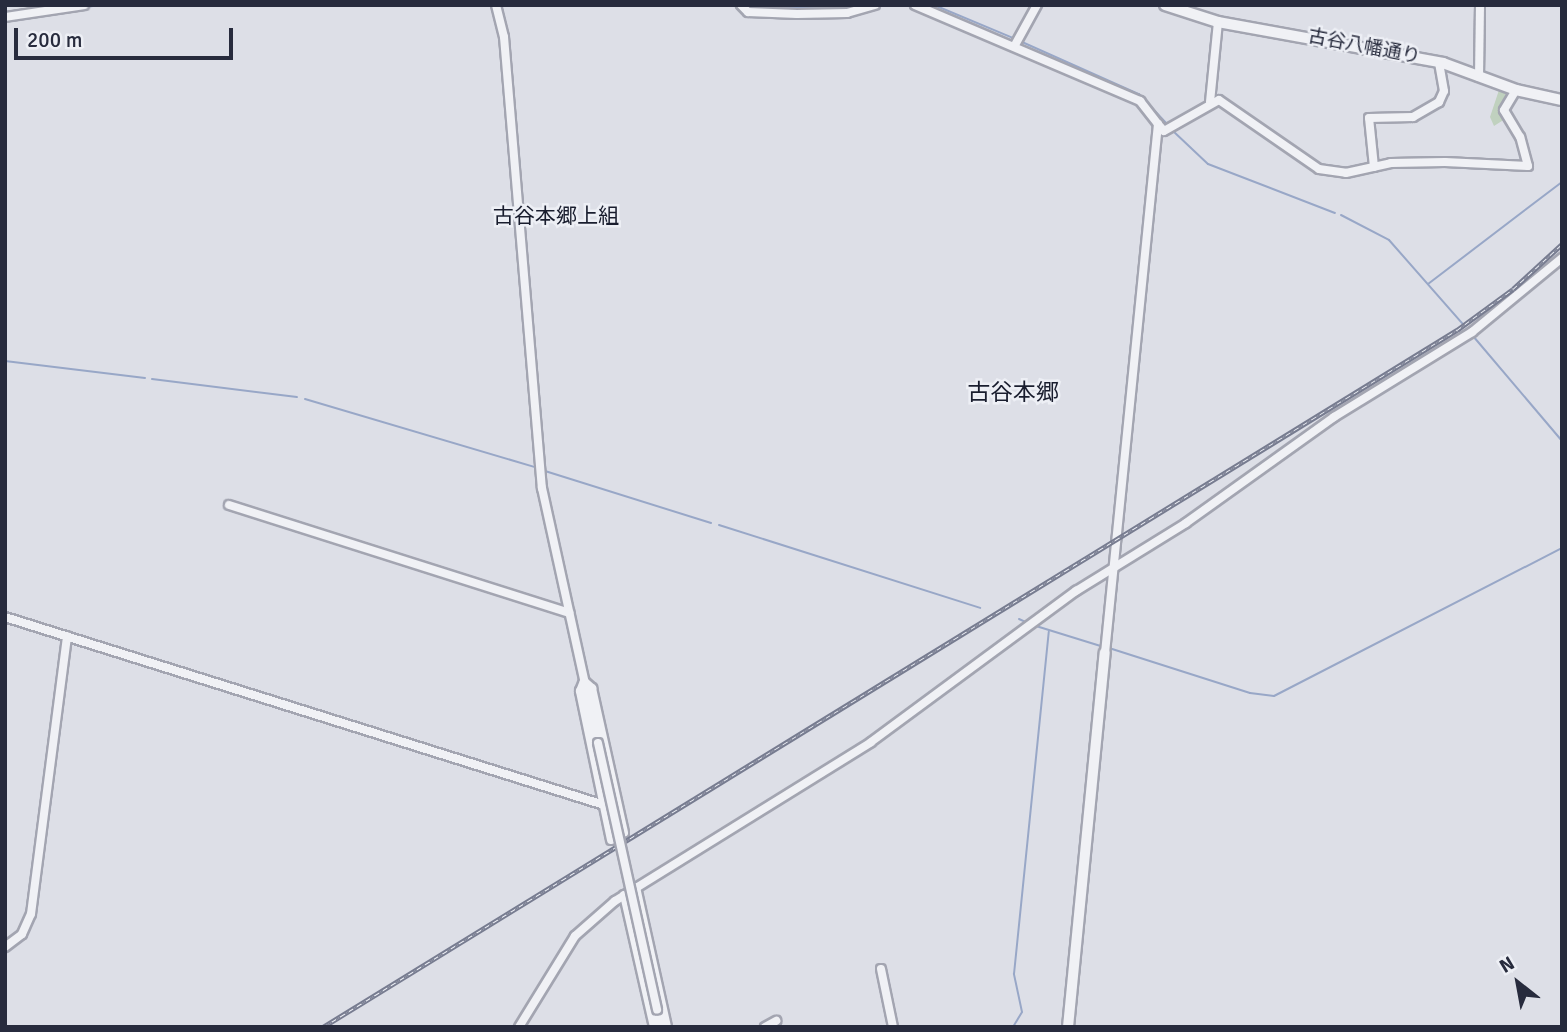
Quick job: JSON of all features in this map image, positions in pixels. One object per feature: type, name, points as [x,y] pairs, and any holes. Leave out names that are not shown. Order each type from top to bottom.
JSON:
[{"type":"street","points":[[5,17],[84,5]]},
{"type":"street","points":[[496,5],[504,37],[541,477],[660,1027]]},
{"type":"street","points":[[741,5],[748,12],[797,14],[847,13],[875,5]]},
{"type":"street","points":[[915,5],[1015,45],[1140,101],[1164,131],[1210,102],[1219,100],[1319,169],[1346,173],[1374,167],[1445,162],[1528,166],[1520,137],[1504,110],[1516,90]]},
{"type":"street","points":[[1015,45],[1037,5]]},
{"type":"street","name":"古谷八幡通り","points":[[1165,5],[1218,22],[1439,62],[1516,90],[1562,100]]},
{"type":"street","points":[[1479,77],[1480,5]]},
{"type":"street","points":[[1210,102],[1218,22]]},
{"type":"street","points":[[1374,167],[1369,118],[1413,117],[1439,102],[1444,91],[1439,62]]},
{"type":"street","points":[[1068,1027],[1158,124]]},
{"type":"street","points":[[519,1027],[575,936],[624,895],[872,742],[1113,568],[1206,510],[1334,417],[1472,332],[1562,258]]},
{"type":"street","points":[[229,505],[569,613]]},
{"type":"street","points":[[5,617],[604,805]]},
{"type":"street","points":[[5,947],[22,934],[31,914],[67,636]]},
{"type":"street","points":[[584,681],[580,691],[611,840]]},
{"type":"street","points":[[584,681],[592,688],[624,832]]},
{"type":"street","points":[[636,887],[667,1027]]},
{"type":"street","points":[[624,895],[654,1027]]},
{"type":"street","points":[[881,969],[893,1027]]},
{"type":"street","points":[[765,1027],[776,1021]]},
{"type":"green space","points":[[1499,90],[1507,95],[1502,111],[1505,119],[1494,126],[1490,117]]},
{"type":"waterway","points":[[86,7],[100,5]]},
{"type":"waterway","points":[[751,5],[827,9]]},
{"type":"waterway","points":[[839,9],[851,5]]},
{"type":"waterway","points":[[934,5],[1013,38]]},
{"type":"waterway","points":[[1022,42],[1139,94],[1167,124]]},
{"type":"waterway","points":[[1173,131],[1208,164],[1335,213]]},
{"type":"waterway","points":[[1428,284],[1562,182]]},
{"type":"waterway","points":[[1341,215],[1389,240],[1462,323]]},
{"type":"waterway","points":[[1473,336],[1562,441]]},
{"type":"waterway","points":[[5,361],[145,378]]},
{"type":"waterway","points":[[152,379],[297,397]]},
{"type":"waterway","points":[[305,399],[534,467]]},
{"type":"waterway","points":[[545,471],[711,523]]},
{"type":"waterway","points":[[719,525],[980,608]]},
{"type":"waterway","points":[[1109,648],[1250,693],[1274,696],[1562,548]]},
{"type":"waterway","points":[[1019,619],[1028,623]]},
{"type":"waterway","points":[[1036,626],[1104,647]]},
{"type":"waterway","points":[[1013,1027],[1022,1012],[1014,974],[1049,632]]},
{"type":"railway","points":[[323,1027],[1457,330],[1513,289],[1562,244]]},
{"type":"district","name":"古谷本郷上組","points":[[556,216]]},
{"type":"district","name":"古谷本郷","points":[[1013,393]]}]
